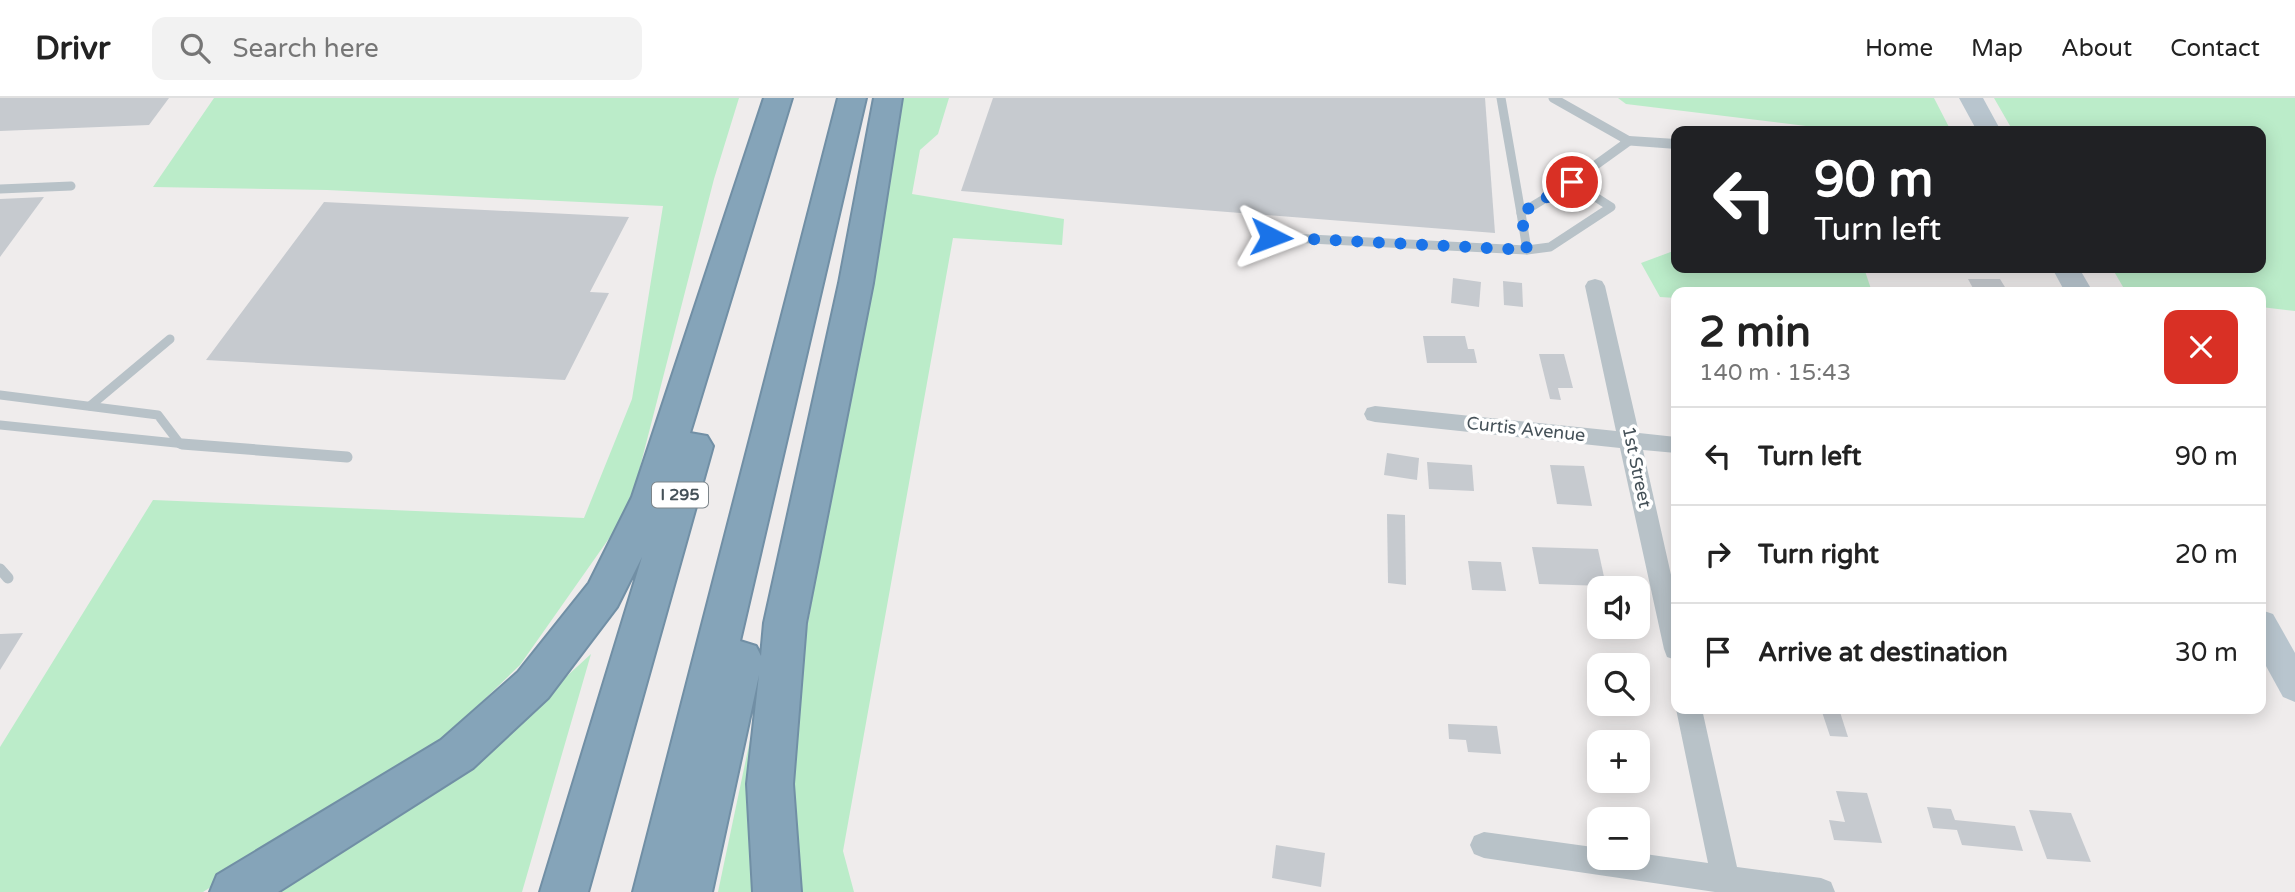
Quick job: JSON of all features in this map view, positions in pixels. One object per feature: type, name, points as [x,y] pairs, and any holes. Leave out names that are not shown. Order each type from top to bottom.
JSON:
[{"type":"highway","points":[[234,892],[366,813],[457,754],[533,685],[603,595],[651,497],[778,98]]},
{"type":"highway","name":"I 295","points":[[564,892],[796,98]]},
{"type":"highway","points":[[657,892],[852,98]]},
{"type":"highway","points":[[777,892],[770,784],[785,623],[856,283],[888,98]]},
{"type":"highway","points":[[688,892],[818,320],[807,280]]},
{"type":"main road","points":[[1971,98],[1986,126]]},
{"type":"main road","points":[[2266,633],[2295,686]]},
{"type":"street","points":[[1629,141],[1671,144]]},
{"type":"street","name":"1st Street","points":[[1595,286],[1632,440],[1671,625]]},
{"type":"street","name":"Curtis Avenue","points":[[1375,414],[1671,444]]},
{"type":"street","points":[[1690,714],[1727,884]]},
{"type":"street","points":[[1484,845],[1727,884],[1821,892]]},
{"type":"lane","points":[[1502,98],[1527,250]]},
{"type":"lane","points":[[1521,213],[1572,182],[1629,141],[1553,98]]},
{"type":"lane","points":[[1271,237],[1527,250],[1550,247],[1611,207],[1572,182]]},
{"type":"lane","points":[[0,189],[71,186]]},
{"type":"lane","points":[[90,406],[170,339]]},
{"type":"lane","points":[[0,395],[158,415],[180,444]]},
{"type":"lane","points":[[0,425],[180,444],[347,457]]},
{"type":"green space","points":[[214,98],[739,98],[714,179],[629,510],[520,665],[440,742],[203,892],[0,892],[0,747],[153,500],[584,518],[632,399],[663,206],[327,190],[153,187]]},
{"type":"green space","points":[[900,98],[949,98],[938,134],[920,150],[912,194],[1064,219],[1062,245],[953,238],[843,851],[854,892],[798,892],[792,714]]},
{"type":"green space","points":[[1618,98],[1934,98],[1948,126],[1806,126],[1626,104]]},
{"type":"green space","points":[[1994,98],[2295,98],[2295,311],[2266,308],[2266,287],[2123,287],[2115,273],[2266,273],[2266,126],[2010,126]]},
{"type":"green space","points":[[1671,252],[1671,273],[1866,273],[1870,287],[1671,287],[1671,298],[1660,297],[1641,263]]},
{"type":"green space","points":[[591,654],[522,892],[265,892],[531,709]]},
{"type":"green space","points":[[750,740],[752,892],[718,892]]},
{"type":"building","points":[[0,98],[169,98],[149,125],[0,131]]},
{"type":"building","points":[[993,98],[1485,98],[1495,233],[961,191]]},
{"type":"building","points":[[44,197],[0,257],[0,199]]},
{"type":"building","points":[[324,202],[629,217],[590,292],[609,293],[565,380],[206,360]]},
{"type":"building","points":[[1453,278],[1481,282],[1479,307],[1451,303]]},
{"type":"building","points":[[1968,279],[2000,279],[2005,287],[1972,287]]},
{"type":"building","points":[[1503,281],[1522,283],[1523,307],[1504,305]]},
{"type":"building","points":[[1423,336],[1465,336],[1468,349],[1474,349],[1477,363],[1427,363]]},
{"type":"building","points":[[1539,354],[1564,354],[1573,388],[1558,388],[1561,400],[1550,399]]},
{"type":"building","points":[[1387,453],[1419,458],[1417,480],[1384,475]]},
{"type":"building","points":[[1427,462],[1472,465],[1474,491],[1429,489]]},
{"type":"building","points":[[1550,465],[1584,466],[1592,506],[1557,504]]},
{"type":"building","points":[[1387,514],[1405,515],[1406,585],[1388,583]]},
{"type":"building","points":[[1532,547],[1598,549],[1604,576],[1587,576],[1587,585],[1539,584]]},
{"type":"building","points":[[1468,561],[1501,562],[1506,591],[1472,590]]},
{"type":"building","points":[[23,633],[0,670],[0,634]]},
{"type":"building","points":[[1823,714],[1841,714],[1848,737],[1830,736]]},
{"type":"building","points":[[1448,724],[1497,726],[1501,754],[1468,752],[1466,740],[1449,739]]},
{"type":"building","points":[[1836,791],[1867,793],[1882,843],[1834,840],[1829,820],[1845,822]]},
{"type":"building","points":[[1927,807],[1951,809],[1955,820],[2015,826],[2023,851],[1962,845],[1957,830],[1933,828]]},
{"type":"building","points":[[2029,810],[2071,813],[2091,862],[2047,859]]},
{"type":"building","points":[[1276,845],[1325,853],[1321,887],[1272,878]]},
{"type":"route","points":[[1271,237],[1527,250],[1521,213],[1572,182]]}]
